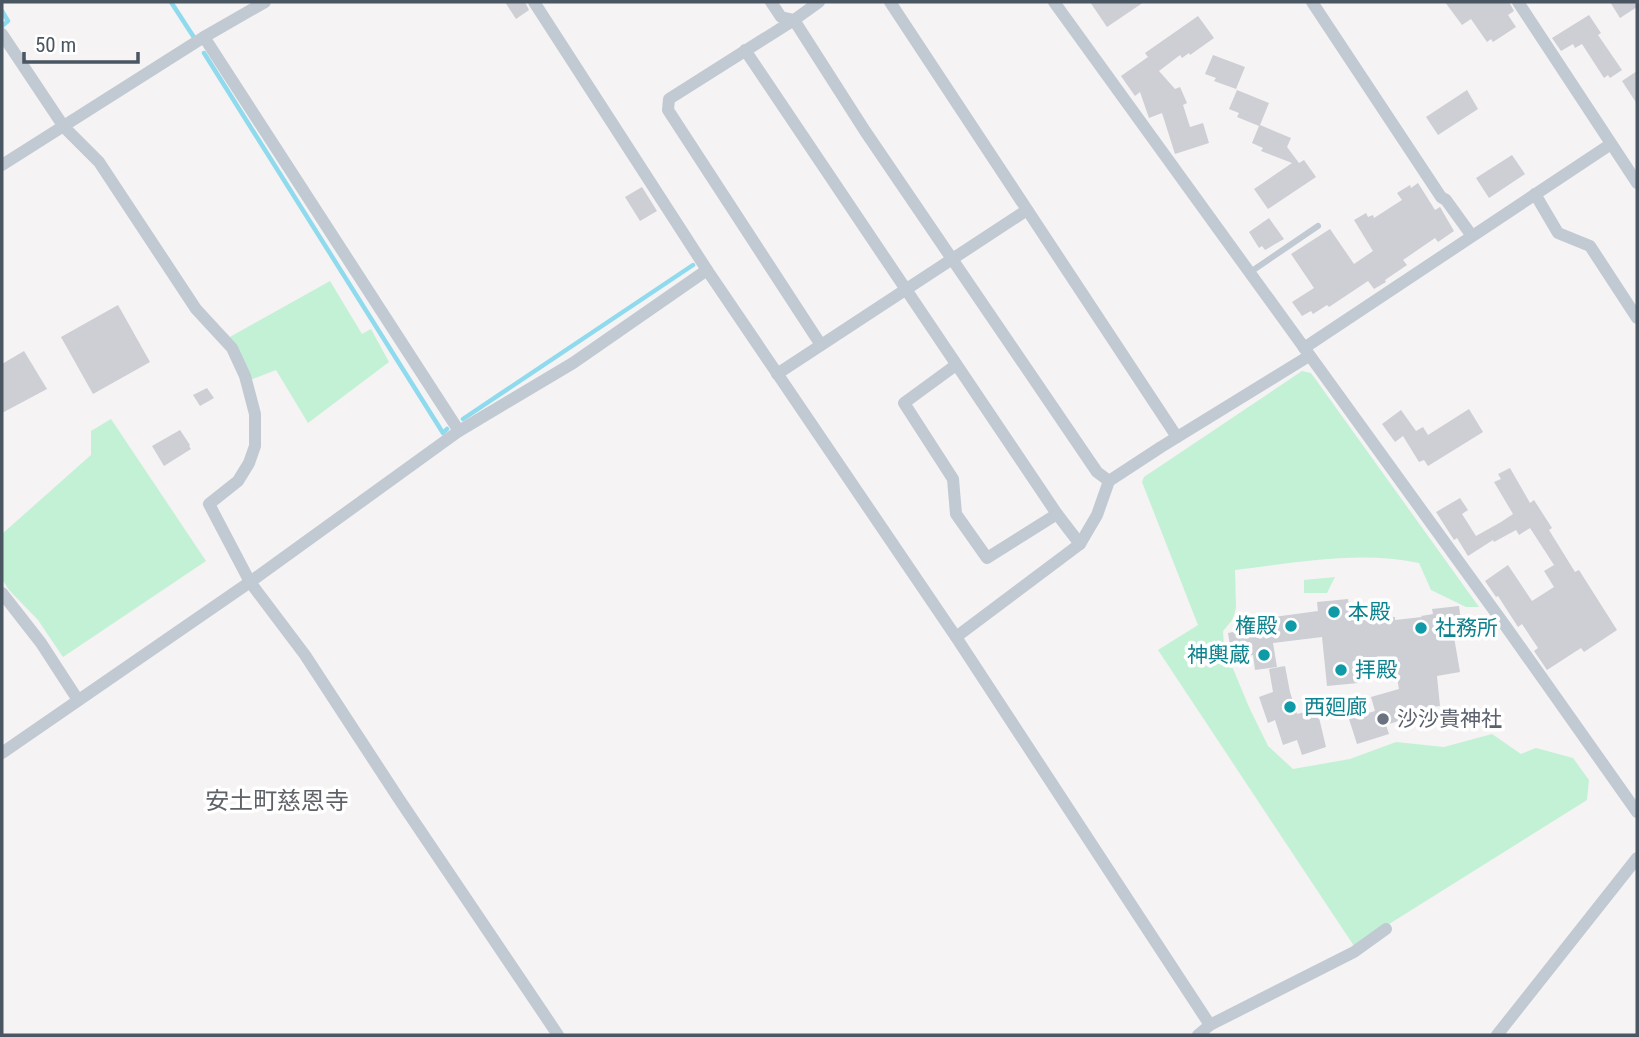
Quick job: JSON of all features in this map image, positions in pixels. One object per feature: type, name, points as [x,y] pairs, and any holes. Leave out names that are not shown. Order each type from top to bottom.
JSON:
[{"type":"street","points":[[2,164],[204,37],[265,2]]},
{"type":"street","points":[[534,2],[707,270],[956,637],[1210,1025]]},
{"type":"street","points":[[771,2],[781,17],[794,20],[865,131],[1097,472],[1109,481]]},
{"type":"street","points":[[819,2],[669,99],[668,110],[821,345]]},
{"type":"street","points":[[890,2],[1177,437]]},
{"type":"street","points":[[1054,2],[1637,812]]},
{"type":"street","points":[[1312,2],[1441,197],[1472,236]]},
{"type":"street","points":[[1518,2],[1637,183]]},
{"type":"street","points":[[2,34],[64,127],[99,162],[196,309],[232,348],[245,376],[255,414],[255,446],[238,481],[209,505],[250,582],[305,655],[558,1035]]},
{"type":"street","points":[[204,37],[459,432]]},
{"type":"street","points":[[745,50],[1057,514],[1080,544]]},
{"type":"street","points":[[956,637],[1080,544],[1097,515],[1109,481],[1307,352],[1472,236],[1611,144]]},
{"type":"street","points":[[1535,194],[1558,233],[1590,246],[1637,317]]},
{"type":"street","points":[[777,374],[1027,210]]},
{"type":"street","points":[[2,753],[250,582],[459,432],[573,363],[707,270]]},
{"type":"street","points":[[956,365],[904,403],[953,479],[956,514],[987,558],[1057,514]]},
{"type":"street","points":[[2,593],[41,643],[78,700]]},
{"type":"street","points":[[1497,1035],[1637,858]]},
{"type":"street","points":[[1198,1035],[1210,1025],[1354,952],[1386,929]]},
{"type":"lane","points":[[1249,273],[1318,226]]},
{"type":"green space","points":[[330,281],[362,334],[371,329],[389,362],[308,423],[276,370],[250,380],[228,338]]},
{"type":"green space","name":"沙沙貴神社","points":[[1302,371],[1311,373],[1479,607],[1466,607],[1431,590],[1419,563],[1396,559],[1327,559],[1235,570],[1236,608],[1233,619],[1223,631],[1224,647],[1268,746],[1293,769],[1350,759],[1396,742],[1444,747],[1492,734],[1521,754],[1536,748],[1573,758],[1589,780],[1587,800],[1354,946],[1158,650],[1198,625],[1142,482],[1144,477]]},
{"type":"green space","points":[[111,419],[206,561],[63,657],[38,620],[2,579],[2,534],[91,455],[91,431]]},
{"type":"green space","points":[[1335,577],[1327,593],[1304,593],[1304,580]]},
{"type":"building","points":[[505,2],[525,2],[529,10],[516,19]]},
{"type":"building","points":[[1090,2],[1144,2],[1107,27]]},
{"type":"building","points":[[1445,2],[1509,2],[1514,11],[1508,15],[1516,27],[1493,42],[1491,39],[1487,42],[1471,19],[1462,25]]},
{"type":"building","points":[[1610,2],[1637,2],[1637,7],[1620,18]]},
{"type":"building","points":[[1589,15],[1601,33],[1598,35],[1622,70],[1610,78],[1608,75],[1604,78],[1582,44],[1575,48],[1573,44],[1561,51],[1552,38]]},
{"type":"building","points":[[1198,16],[1214,38],[1190,55],[1189,53],[1182,58],[1180,55],[1159,71],[1175,89],[1180,87],[1187,103],[1183,105],[1190,127],[1203,123],[1209,143],[1175,154],[1162,113],[1149,118],[1140,92],[1135,96],[1121,76],[1148,57],[1145,53]]},
{"type":"building","points":[[1213,55],[1245,67],[1236,89],[1214,81],[1216,78],[1205,74]]},
{"type":"building","points":[[1637,71],[1637,104],[1622,81]]},
{"type":"building","points":[[1237,90],[1269,103],[1260,125],[1291,138],[1287,147],[1299,163],[1304,160],[1316,177],[1268,209],[1254,189],[1292,163],[1261,151],[1263,148],[1252,143],[1259,126],[1237,117],[1239,113],[1229,109]]},
{"type":"building","points":[[1467,90],[1478,109],[1438,135],[1426,117]]},
{"type":"building","points":[[1512,155],[1525,174],[1489,198],[1476,178]]},
{"type":"building","points":[[1418,183],[1435,210],[1440,207],[1454,231],[1438,242],[1435,238],[1403,260],[1407,265],[1374,289],[1368,281],[1329,307],[1327,305],[1313,314],[1311,311],[1302,316],[1292,302],[1314,288],[1291,254],[1330,229],[1354,264],[1373,251],[1354,220],[1366,213],[1368,217],[1373,215],[1374,218],[1402,200],[1397,193]]},
{"type":"building","points":[[642,187],[657,211],[640,221],[625,197]]},
{"type":"building","points":[[1269,218],[1284,239],[1265,250],[1262,246],[1259,248],[1249,232]]},
{"type":"building","points":[[118,305],[150,362],[93,394],[61,337]]},
{"type":"building","points":[[24,351],[47,389],[2,413],[2,364]]},
{"type":"building","points":[[207,388],[214,398],[200,406],[193,395]]},
{"type":"building","points":[[1469,409],[1483,432],[1428,466],[1424,460],[1419,462],[1403,436],[1395,442],[1382,424],[1401,410],[1416,431],[1423,427],[1428,435]]},
{"type":"building","points":[[180,430],[191,449],[164,466],[152,446]]},
{"type":"building","points":[[1510,468],[1530,503],[1534,500],[1552,528],[1549,530],[1575,572],[1579,570],[1617,630],[1584,652],[1581,648],[1547,670],[1534,651],[1538,648],[1522,624],[1518,627],[1485,581],[1508,565],[1532,601],[1554,587],[1544,571],[1554,565],[1530,528],[1519,535],[1516,530],[1494,542],[1493,540],[1468,556],[1436,512],[1460,498],[1468,510],[1462,514],[1476,536],[1501,522],[1513,514],[1494,482],[1501,479],[1498,474]]},
{"type":"building","points":[[1348,599],[1349,608],[1382,604],[1383,618],[1395,617],[1395,620],[1433,614],[1432,609],[1459,606],[1463,637],[1454,637],[1460,672],[1437,676],[1440,706],[1413,709],[1414,716],[1386,725],[1389,734],[1357,744],[1349,719],[1375,711],[1371,697],[1399,689],[1394,662],[1355,663],[1358,683],[1327,686],[1322,637],[1273,643],[1277,667],[1255,670],[1253,655],[1232,658],[1228,633],[1253,628],[1252,620],[1318,611],[1317,602]]},
{"type":"building","points":[[1285,666],[1297,714],[1317,709],[1326,747],[1302,755],[1297,740],[1283,745],[1275,720],[1268,723],[1259,697],[1273,692],[1269,669]]},
{"type":"waterway","points":[[171,2],[195,39]]},
{"type":"waterway","points":[[2,11],[8,21],[2,26]]},
{"type":"waterway","points":[[204,53],[443,433],[447,429]]},
{"type":"waterway","points":[[463,419],[693,265]]},
{"type":"place","name":"本殿","points":[[1334,612]]},
{"type":"place","name":"権殿","points":[[1291,626]]},
{"type":"place","name":"社務所","points":[[1421,628]]},
{"type":"place","name":"神輿蔵","points":[[1264,655]]},
{"type":"place","name":"拝殿","points":[[1341,670]]},
{"type":"place","name":"西廻廊","points":[[1290,707]]},
{"type":"place","name":"沙沙貴神社","points":[[1383,719]]},
{"type":"district","name":"安土町慈恩寺","points":[[277,801]]}]
